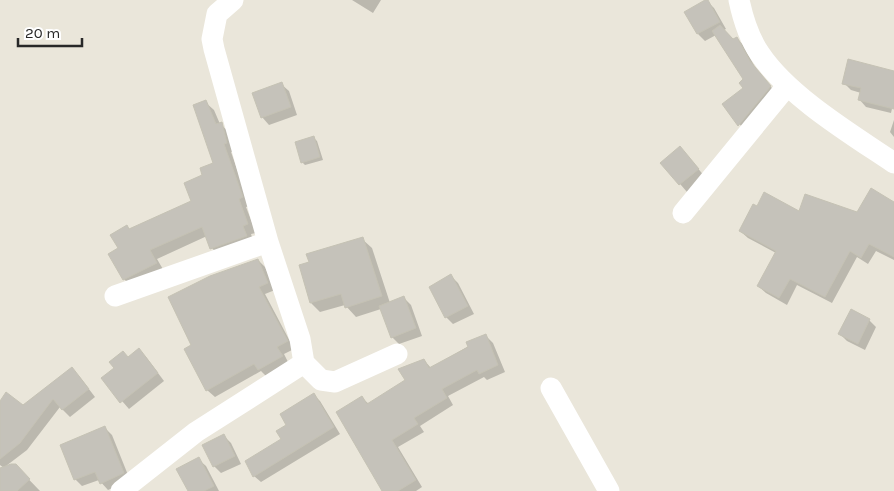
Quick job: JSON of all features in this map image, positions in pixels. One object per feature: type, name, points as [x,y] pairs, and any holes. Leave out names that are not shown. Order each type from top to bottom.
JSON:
[{"type":"street","points":[[234,0],[217,14],[213,44],[268,242],[300,339],[304,363],[321,380],[335,382],[397,354]]},
{"type":"street","points":[[738,0],[753,43],[760,55],[787,86],[894,163]]},
{"type":"street","points":[[683,213],[787,86]]},
{"type":"street","points":[[115,296],[268,242]]},
{"type":"street","points":[[121,491],[196,432],[304,363]]},
{"type":"street","points":[[551,388],[609,491]]},
{"type":"building","points":[[708,0],[720,22],[697,34],[684,12]]},
{"type":"building","points":[[720,25],[733,39],[737,37],[750,61],[771,86],[738,126],[722,104],[743,88],[739,83],[743,79],[712,31]]},
{"type":"building","points":[[848,59],[894,71],[894,109],[858,100],[861,88],[842,84]]},
{"type":"building","points":[[282,82],[291,107],[261,118],[252,93]]},
{"type":"building","points":[[206,100],[216,124],[222,122],[227,143],[224,144],[243,197],[239,199],[248,224],[243,226],[247,236],[210,249],[202,227],[150,250],[157,263],[123,280],[108,254],[118,248],[110,235],[127,225],[129,229],[191,201],[184,183],[202,175],[200,168],[213,163],[193,105]]},
{"type":"building","points":[[314,136],[320,157],[301,163],[295,142]]},
{"type":"building","points":[[680,146],[699,169],[679,185],[660,163]]},
{"type":"building","points":[[871,188],[894,202],[894,257],[869,244],[861,258],[850,251],[825,297],[790,279],[779,298],[757,286],[776,251],[739,231],[753,204],[757,206],[764,192],[799,211],[805,194],[857,212]]},
{"type":"building","points":[[363,237],[382,296],[345,308],[341,294],[310,303],[299,265],[309,262],[306,254]]},
{"type":"building","points":[[258,259],[268,283],[259,287],[288,341],[277,347],[283,356],[258,370],[254,364],[206,391],[184,349],[191,345],[168,297],[210,276]]},
{"type":"building","points":[[451,274],[468,306],[445,318],[429,287]]},
{"type":"building","points":[[404,296],[416,328],[391,338],[379,306]]},
{"type":"building","points":[[851,309],[870,319],[858,344],[838,334]]},
{"type":"building","points":[[486,334],[498,365],[479,374],[477,370],[442,389],[447,398],[414,418],[418,424],[392,440],[416,480],[398,491],[382,491],[336,412],[362,396],[367,404],[405,380],[398,369],[424,359],[429,368],[468,347],[466,342]]},
{"type":"building","points":[[139,348],[158,373],[120,403],[101,378],[114,368],[109,362],[123,351],[128,357]]},
{"type":"building","points":[[72,367],[89,389],[62,410],[53,399],[20,443],[0,459],[0,401],[6,392],[23,405]]},
{"type":"building","points":[[314,393],[334,427],[253,477],[245,461],[281,439],[276,431],[286,425],[280,414]]},
{"type":"building","points":[[105,426],[124,473],[100,484],[95,472],[74,480],[60,445]]},
{"type":"building","points":[[224,434],[235,456],[213,467],[202,445]]},
{"type":"building","points":[[199,457],[214,486],[204,491],[188,491],[176,469]]},
{"type":"building","points":[[16,464],[30,479],[17,491],[0,491],[0,468]]}]
